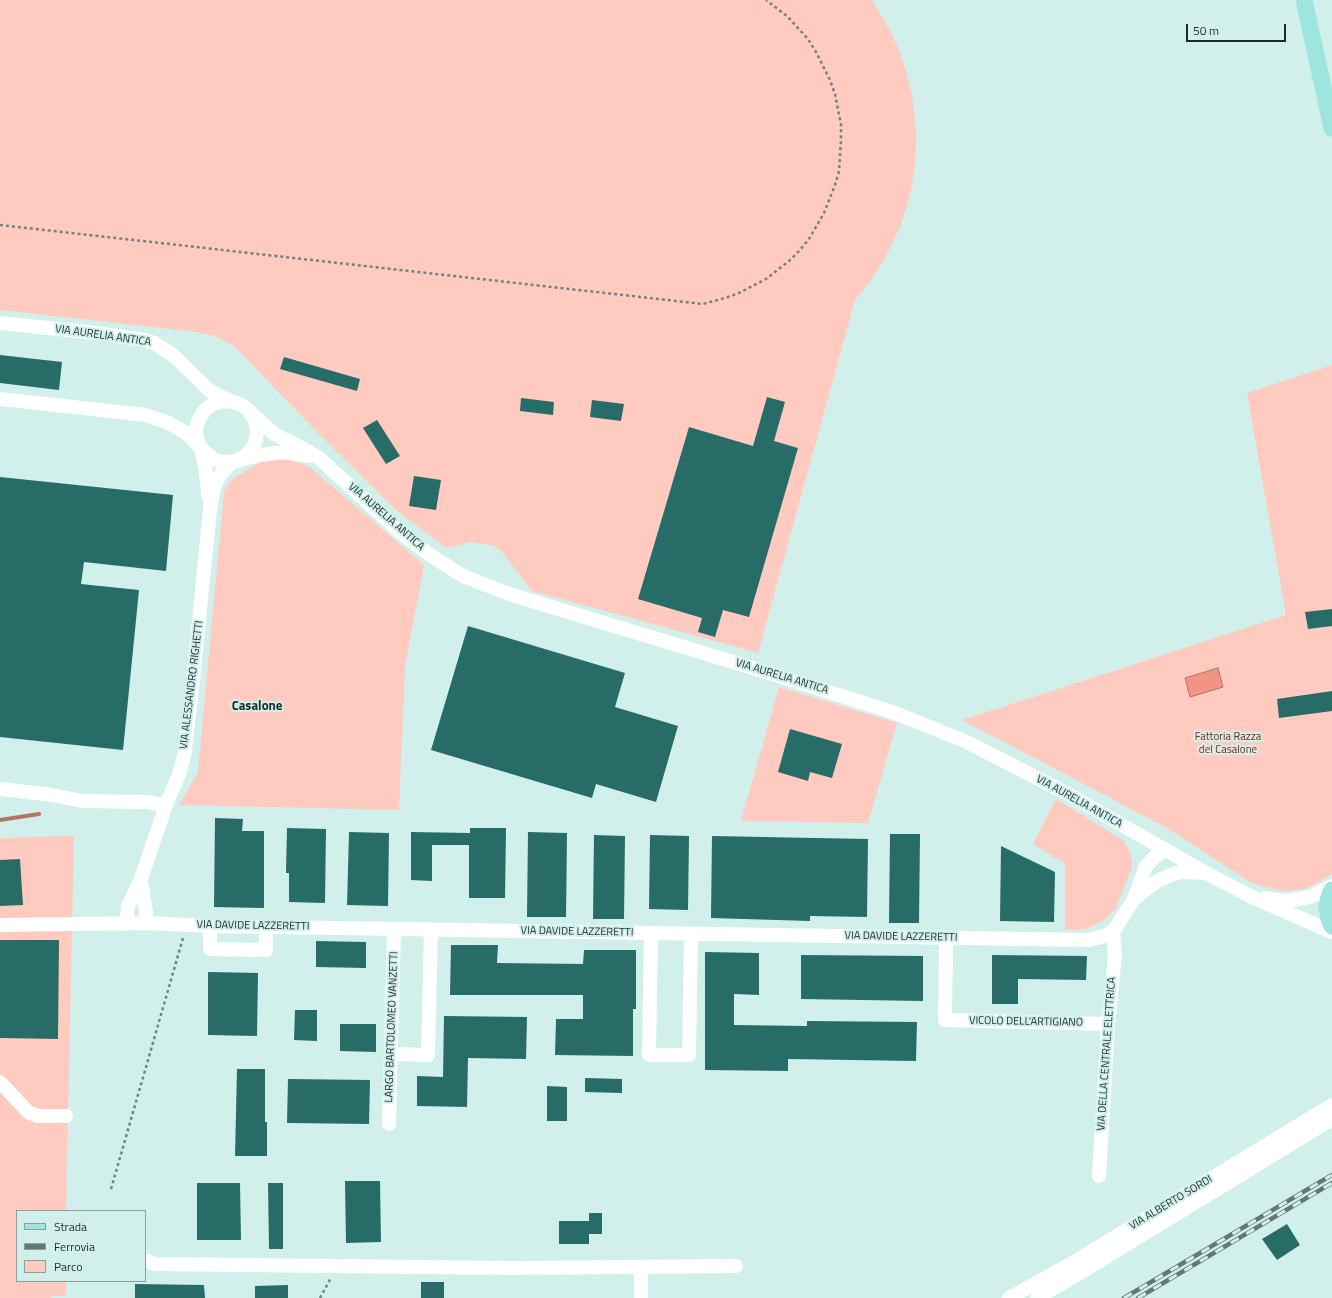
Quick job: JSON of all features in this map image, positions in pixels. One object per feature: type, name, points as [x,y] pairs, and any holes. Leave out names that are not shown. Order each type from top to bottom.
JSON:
[{"type":"main road","points":[[1304,0],[1332,128]]},
{"type":"main road","points":[[1332,890],[1327,908],[1332,926]]},
{"type":"street","points":[[1315,50],[1332,91]]},
{"type":"street","name":"VIA AURELIA ANTICA","points":[[0,323],[96,333],[146,340],[154,343],[173,355],[208,390],[242,405],[274,434],[297,444],[319,458],[401,533],[430,555],[463,576],[512,595],[766,672],[895,713],[967,742],[1066,793],[1206,873],[1252,897],[1332,932]]},
{"type":"street","points":[[0,399],[145,415],[177,427],[194,440],[206,454],[218,461],[227,462],[260,455],[285,452],[319,458]]},
{"type":"street","points":[[210,509],[208,486],[196,429],[199,419],[205,410],[213,404],[222,401],[233,402]]},
{"type":"street","points":[[210,509],[214,487],[220,475],[234,461],[245,456],[252,449],[256,440],[257,430],[255,420],[249,411]]},
{"type":"street","name":"VIA ALESSANDRO RIGHETTI","points":[[126,924],[128,906],[141,879],[166,805],[180,772],[187,739],[210,509]]},
{"type":"street","points":[[0,789],[52,795],[82,801],[147,802],[166,805]]},
{"type":"street","points":[[1113,932],[1134,899],[1146,866],[1146,853],[1142,836]]},
{"type":"street","points":[[1146,866],[1156,856],[1166,850]]},
{"type":"street","points":[[1158,881],[1163,867],[1166,850]]},
{"type":"street","points":[[1134,899],[1158,881],[1170,875],[1180,872],[1206,873]]},
{"type":"street","points":[[141,879],[146,912],[146,923]]},
{"type":"street","name":"VIA AURELIA ANTICA","points":[[1252,897],[1286,901],[1298,900],[1310,897],[1332,886]]},
{"type":"street","name":"VIA DAVIDE LAZZERETTI","points":[[0,925],[146,923],[210,926],[1089,940],[1113,932]]},
{"type":"street","points":[[210,926],[210,949],[252,950],[266,950],[266,927]]},
{"type":"street","name":"LARGO BARTOLOMEO VANZETTI","points":[[389,1124],[394,929]]},
{"type":"street","points":[[391,1054],[428,1055],[431,929]]},
{"type":"street","name":"VIA DELLA CENTRALE ELETTRICA","points":[[1099,1176],[1108,1024],[1115,955],[1113,932]]},
{"type":"street","points":[[651,933],[649,1055],[689,1055],[691,934]]},
{"type":"street","name":"VICOLO DELL'ARTIGIANO","points":[[946,938],[945,1020],[1108,1024]]},
{"type":"street","points":[[0,1082],[28,1112],[38,1116],[66,1116]]},
{"type":"street","name":"VIA ALBERTO SORDI","points":[[1009,1298],[1074,1262],[1332,1105]]},
{"type":"street","name":"VIA ALBERTO SORDI","points":[[1037,1298],[1332,1119]]},
{"type":"street","points":[[146,1260],[154,1264],[512,1268],[736,1266]]},
{"type":"street","points":[[640,1267],[641,1298]]},
{"type":"path","points":[[0,225],[703,304],[725,298],[739,293],[766,279],[789,261],[800,250],[809,239],[824,213],[833,192],[839,171],[841,125],[837,102],[824,65],[808,39],[787,16],[766,0]]},
{"type":"path","points":[[111,1189],[187,925]]},
{"type":"path","points":[[320,1298],[331,1281],[331,1266]]},
{"type":"green space","points":[[0,0],[872,0],[891,32],[900,53],[912,96],[916,141],[912,185],[900,227],[891,246],[869,283],[855,300],[758,653],[532,591],[496,546],[471,542],[446,548],[396,510],[319,434],[234,346],[214,336],[197,332],[0,310]]},
{"type":"green space","name":"Fattoria Razza del Casalone","points":[[1332,365],[1332,874],[1314,885],[1303,889],[1282,891],[1250,882],[1167,828],[962,720],[1286,615],[1247,393]]},
{"type":"green space","points":[[286,459],[311,468],[424,565],[405,666],[399,810],[179,805],[198,772],[224,491],[231,480],[262,461]]},
{"type":"green space","points":[[779,687],[897,723],[868,823],[741,821]]},
{"type":"green space","points":[[1056,799],[1123,840],[1130,852],[1132,860],[1132,868],[1115,910],[1102,922],[1085,929],[1065,929],[1065,864],[1033,844]]},
{"type":"green space","points":[[74,836],[66,1210],[16,1210],[16,1282],[66,1282],[66,1296],[52,1296],[51,1298],[0,1298],[0,838]]},
{"type":"shaded area","points":[[1218,668],[1223,687],[1190,697],[1185,678]]},
{"type":"building","points":[[0,355],[62,362],[59,390],[0,383]]},
{"type":"building","points":[[284,357],[360,379],[357,391],[280,369]]},
{"type":"building","points":[[767,397],[785,402],[774,441],[798,448],[749,617],[723,610],[715,637],[698,632],[702,618],[638,599],[689,427],[753,446]]},
{"type":"building","points":[[521,398],[554,402],[553,415],[520,411]]},
{"type":"building","points":[[592,400],[624,404],[621,421],[590,417]]},
{"type":"building","points":[[377,420],[400,456],[386,464],[363,428]]},
{"type":"building","points":[[414,476],[441,480],[436,510],[409,506]]},
{"type":"building","points":[[0,477],[173,495],[166,571],[84,562],[81,584],[139,590],[123,750],[0,737]]},
{"type":"building","points":[[1332,609],[1332,626],[1308,629],[1305,612]]},
{"type":"building","points":[[468,626],[625,673],[615,707],[678,726],[656,802],[596,784],[592,798],[431,750]]},
{"type":"building","points":[[1332,691],[1332,711],[1279,718],[1277,699]]},
{"type":"building","points":[[790,729],[842,744],[832,778],[810,772],[808,781],[778,772]]},
{"type":"building","points":[[215,818],[243,819],[242,831],[264,831],[264,908],[214,907]]},
{"type":"building","points":[[287,828],[326,829],[325,903],[289,902],[289,873],[286,873]]},
{"type":"building","points":[[470,828],[506,828],[505,898],[469,898],[469,845],[432,845],[432,881],[411,880],[411,832],[470,833]]},
{"type":"building","points":[[349,832],[389,833],[388,906],[347,905]]},
{"type":"building","points":[[528,832],[567,833],[566,917],[527,917]]},
{"type":"building","points":[[890,834],[920,834],[919,923],[889,923]]},
{"type":"building","points":[[594,835],[625,836],[624,919],[593,919]]},
{"type":"building","points":[[650,835],[689,836],[688,910],[649,909]]},
{"type":"building","points":[[712,836],[868,839],[867,917],[810,916],[810,921],[711,918]]},
{"type":"building","points":[[1001,846],[1055,872],[1054,922],[1000,921]]},
{"type":"building","points":[[20,859],[23,905],[0,906],[0,860]]},
{"type":"building","points":[[0,940],[59,940],[58,1039],[0,1038]]},
{"type":"building","points":[[316,941],[366,942],[366,968],[316,967]]},
{"type":"building","points":[[451,945],[498,945],[497,963],[583,964],[584,950],[636,950],[636,1009],[633,1009],[633,1056],[555,1055],[556,1019],[583,1019],[583,995],[450,995]]},
{"type":"building","points":[[705,952],[759,953],[759,995],[734,994],[734,1025],[807,1026],[807,1021],[917,1022],[916,1061],[788,1059],[788,1071],[705,1070]]},
{"type":"building","points":[[801,955],[923,956],[923,1001],[801,999]]},
{"type":"building","points":[[992,955],[1087,956],[1086,980],[1018,979],[1018,1004],[992,1004]]},
{"type":"building","points":[[208,972],[258,973],[257,1036],[208,1035]]},
{"type":"building","points":[[295,1010],[317,1010],[317,1041],[294,1040]]},
{"type":"building","points":[[444,1016],[527,1017],[526,1059],[468,1058],[467,1107],[417,1106],[417,1076],[443,1077]]},
{"type":"building","points":[[340,1024],[376,1024],[376,1052],[340,1051]]},
{"type":"building","points":[[237,1069],[265,1069],[265,1122],[267,1122],[267,1156],[235,1156]]},
{"type":"building","points":[[585,1078],[622,1079],[622,1093],[585,1092]]},
{"type":"building","points":[[288,1079],[370,1080],[369,1124],[287,1123]]},
{"type":"building","points":[[547,1086],[567,1087],[567,1121],[547,1121]]},
{"type":"building","points":[[345,1181],[380,1181],[381,1242],[346,1243]]},
{"type":"building","points":[[197,1183],[240,1183],[241,1240],[197,1240]]},
{"type":"building","points":[[268,1183],[283,1183],[283,1249],[269,1249]]},
{"type":"building","points":[[589,1213],[602,1213],[602,1234],[589,1234],[589,1244],[559,1244],[559,1221],[589,1221]]},
{"type":"building","points":[[1287,1224],[1300,1245],[1277,1260],[1262,1239]]},
{"type":"building","points":[[421,1282],[444,1282],[444,1298],[421,1298]]},
{"type":"building","points":[[135,1284],[204,1285],[205,1298],[135,1298]]},
{"type":"building","points":[[288,1285],[288,1298],[255,1298],[255,1286]]},
{"type":"waterway","points":[[0,820],[39,814]]},
{"type":"railway","points":[[1124,1298],[1332,1175]]},
{"type":"railway","points":[[1138,1298],[1332,1183]]},
{"type":"district","name":"Casalone","points":[[257,707]]}]
